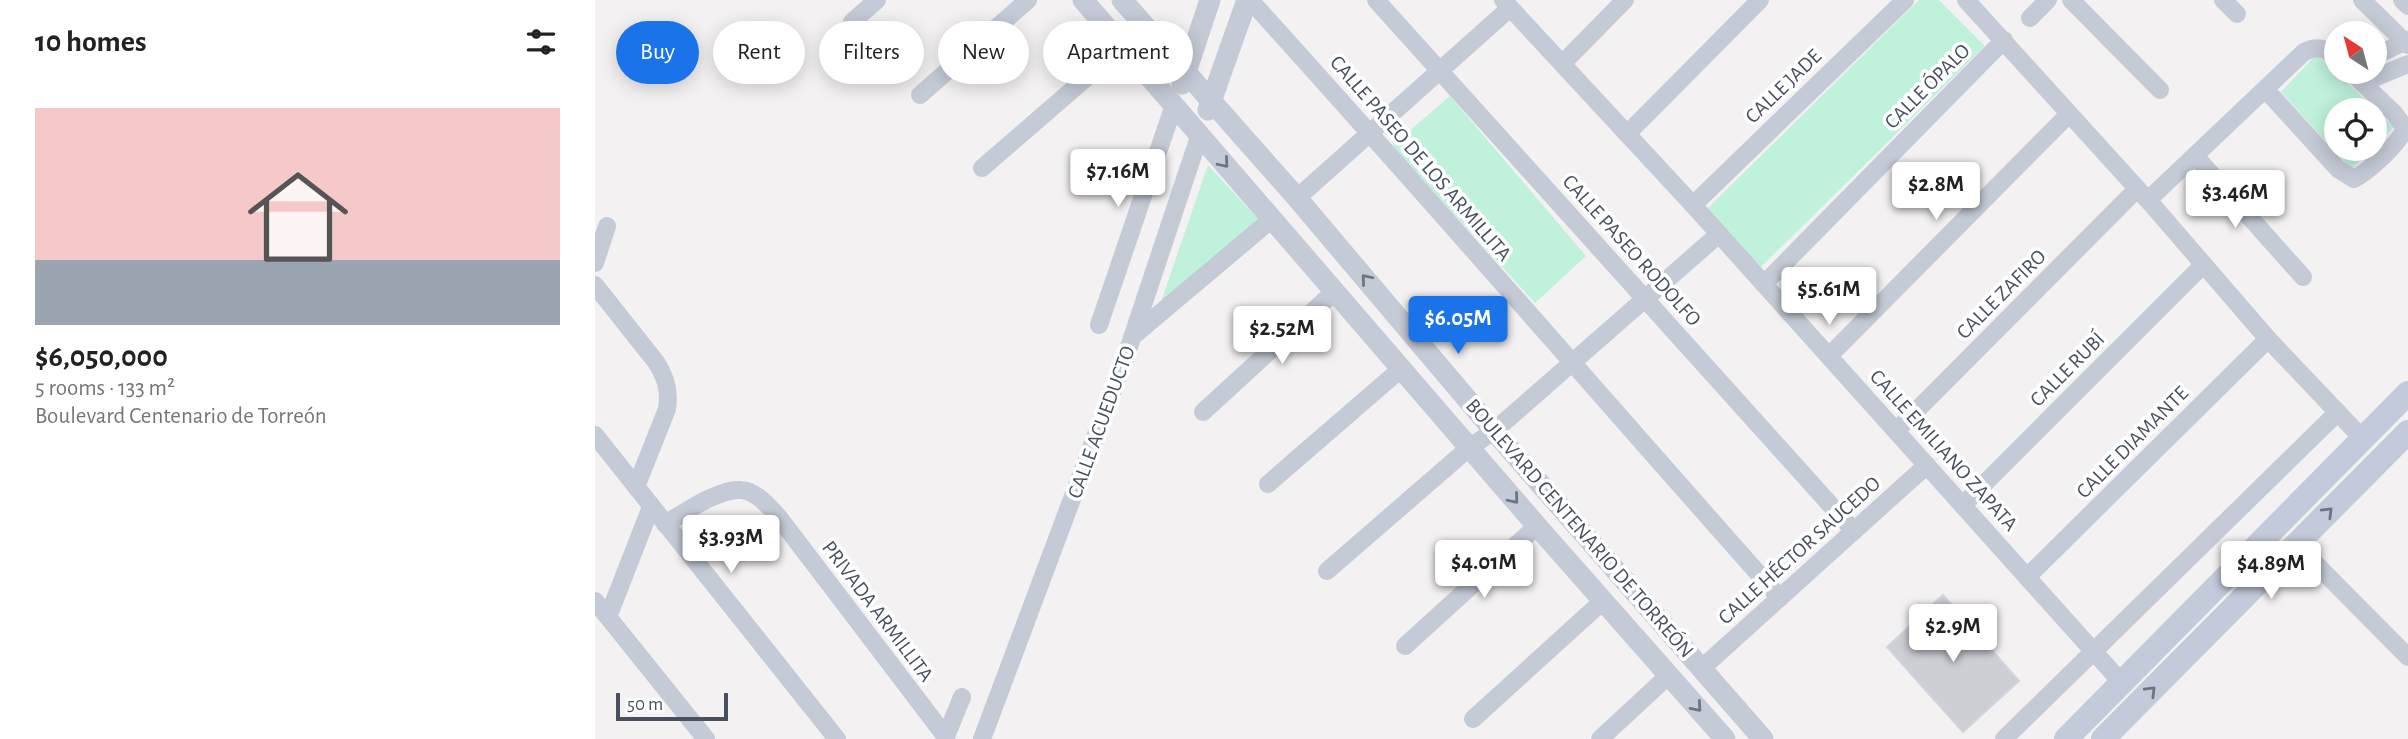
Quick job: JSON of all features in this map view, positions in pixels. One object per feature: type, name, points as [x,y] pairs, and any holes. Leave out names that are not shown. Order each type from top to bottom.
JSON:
[{"type":"main road","points":[[2066,739],[2408,393]]},
{"type":"main road","points":[[2103,739],[2408,432]]},
{"type":"street","points":[[853,21],[877,0]]},
{"type":"street","points":[[920,95],[1028,0]]},
{"type":"street","name":"BOULEVARD CENTENARIO DE TORREÓN","points":[[1083,0],[1101,21]]},
{"type":"street","name":"BOULEVARD CENTENARIO DE TORREÓN","points":[[1122,0],[1140,21]]},
{"type":"street","name":"CALLE ACUEDUCTO","points":[[1193,52],[1210,0]]},
{"type":"street","name":"CALLE ACUEDUCTO","points":[[982,739],[1132,336],[1248,0]]},
{"type":"street","name":"CALLE PASEO DE LOS ARMILLITA","points":[[1248,0],[1370,133],[1780,598]]},
{"type":"street","name":"CALLE PASEO RODOLFO","points":[[1375,0],[1854,531]]},
{"type":"street","points":[[1563,63],[1625,0]]},
{"type":"street","points":[[1627,134],[1761,0]]},
{"type":"street","name":"CALLE JADE","points":[[1693,205],[1905,0]]},
{"type":"street","points":[[1966,0],[2269,339],[2362,438]]},
{"type":"street","points":[[2030,18],[2048,0]]},
{"type":"street","points":[[2071,0],[2160,90]]},
{"type":"street","points":[[2223,0],[2237,14]]},
{"type":"street","points":[[2362,0],[2407,43],[2387,51]]},
{"type":"street","points":[[2402,0],[2408,6]]},
{"type":"street","points":[[1297,198],[1440,71],[1507,4]]},
{"type":"street","name":"CALLE EMILIANO ZAPATA","points":[[1507,4],[1693,205],[2122,682]]},
{"type":"street","name":"CALLE ÓPALO","points":[[1764,284],[2004,40]]},
{"type":"street","name":"CALLE ZAFIRO","points":[[1896,431],[2143,195],[2196,157],[2304,52],[2319,47],[2324,50]]},
{"type":"street","points":[[2387,70],[2408,64]]},
{"type":"street","name":"BOULEVARD CENTENARIO DE TORREÓN","points":[[1193,81],[1297,198],[1481,439],[1537,526],[1725,739]]},
{"type":"street","points":[[982,168],[1079,84]]},
{"type":"street","name":"BOULEVARD CENTENARIO DE TORREÓN","points":[[1156,84],[1402,368],[1481,439],[1702,668],[1763,739]]},
{"type":"street","name":"CALLE ACUEDUCTO","points":[[1099,325],[1182,84]]},
{"type":"street","points":[[2266,90],[2338,169],[2354,179],[2367,171],[2400,137],[2405,128],[2394,113],[2363,84]]},
{"type":"street","points":[[1829,356],[2069,114]]},
{"type":"street","points":[[2196,157],[2303,277]]},
{"type":"street","points":[[1132,336],[1272,219]]},
{"type":"street","points":[[595,263],[607,226]]},
{"type":"street","points":[[1327,571],[1719,234]]},
{"type":"street","name":"CALLE RUBÍ","points":[[1963,505],[2203,265]]},
{"type":"street","points":[[595,285],[656,362],[667,384],[667,409],[636,487]]},
{"type":"street","points":[[1203,412],[1339,297],[1356,299],[1481,439]]},
{"type":"street","name":"CALLE DIAMANTE","points":[[2027,578],[2269,339]]},
{"type":"street","points":[[1268,484],[1402,368]]},
{"type":"street","points":[[2004,739],[2338,412]]},
{"type":"street","points":[[595,435],[837,739]]},
{"type":"street","name":"CALLE HÉCTOR SAUCEDO","points":[[1702,668],[1927,465]]},
{"type":"street","name":"PRIVADA ARMILLITA","points":[[665,524],[729,491],[743,490],[762,499],[945,738]]},
{"type":"street","points":[[608,617],[651,508]]},
{"type":"street","points":[[1405,646],[1537,526]]},
{"type":"street","points":[[2296,544],[2408,657]]},
{"type":"street","points":[[1473,719],[1604,600]]},
{"type":"street","points":[[595,601],[706,739]]},
{"type":"street","points":[[1600,739],[1669,675]]},
{"type":"street","points":[[945,738],[962,697]]},
{"type":"green space","points":[[1919,0],[1939,0],[1985,46],[1761,267],[1705,211]]},
{"type":"green space","points":[[2317,54],[2324,61],[2324,84],[2349,84],[2363,98],[2324,98],[2324,139],[2281,92]]},
{"type":"green space","points":[[1450,96],[1586,256],[1535,303],[1392,146]]},
{"type":"green space","points":[[2387,120],[2394,127],[2387,134]]},
{"type":"green space","points":[[2344,161],[2359,161],[2351,169]]},
{"type":"green space","points":[[1208,165],[1260,221],[1170,299],[1162,299]]},
{"type":"building","points":[[1943,595],[2019,681],[1963,732],[1887,647]]}]
